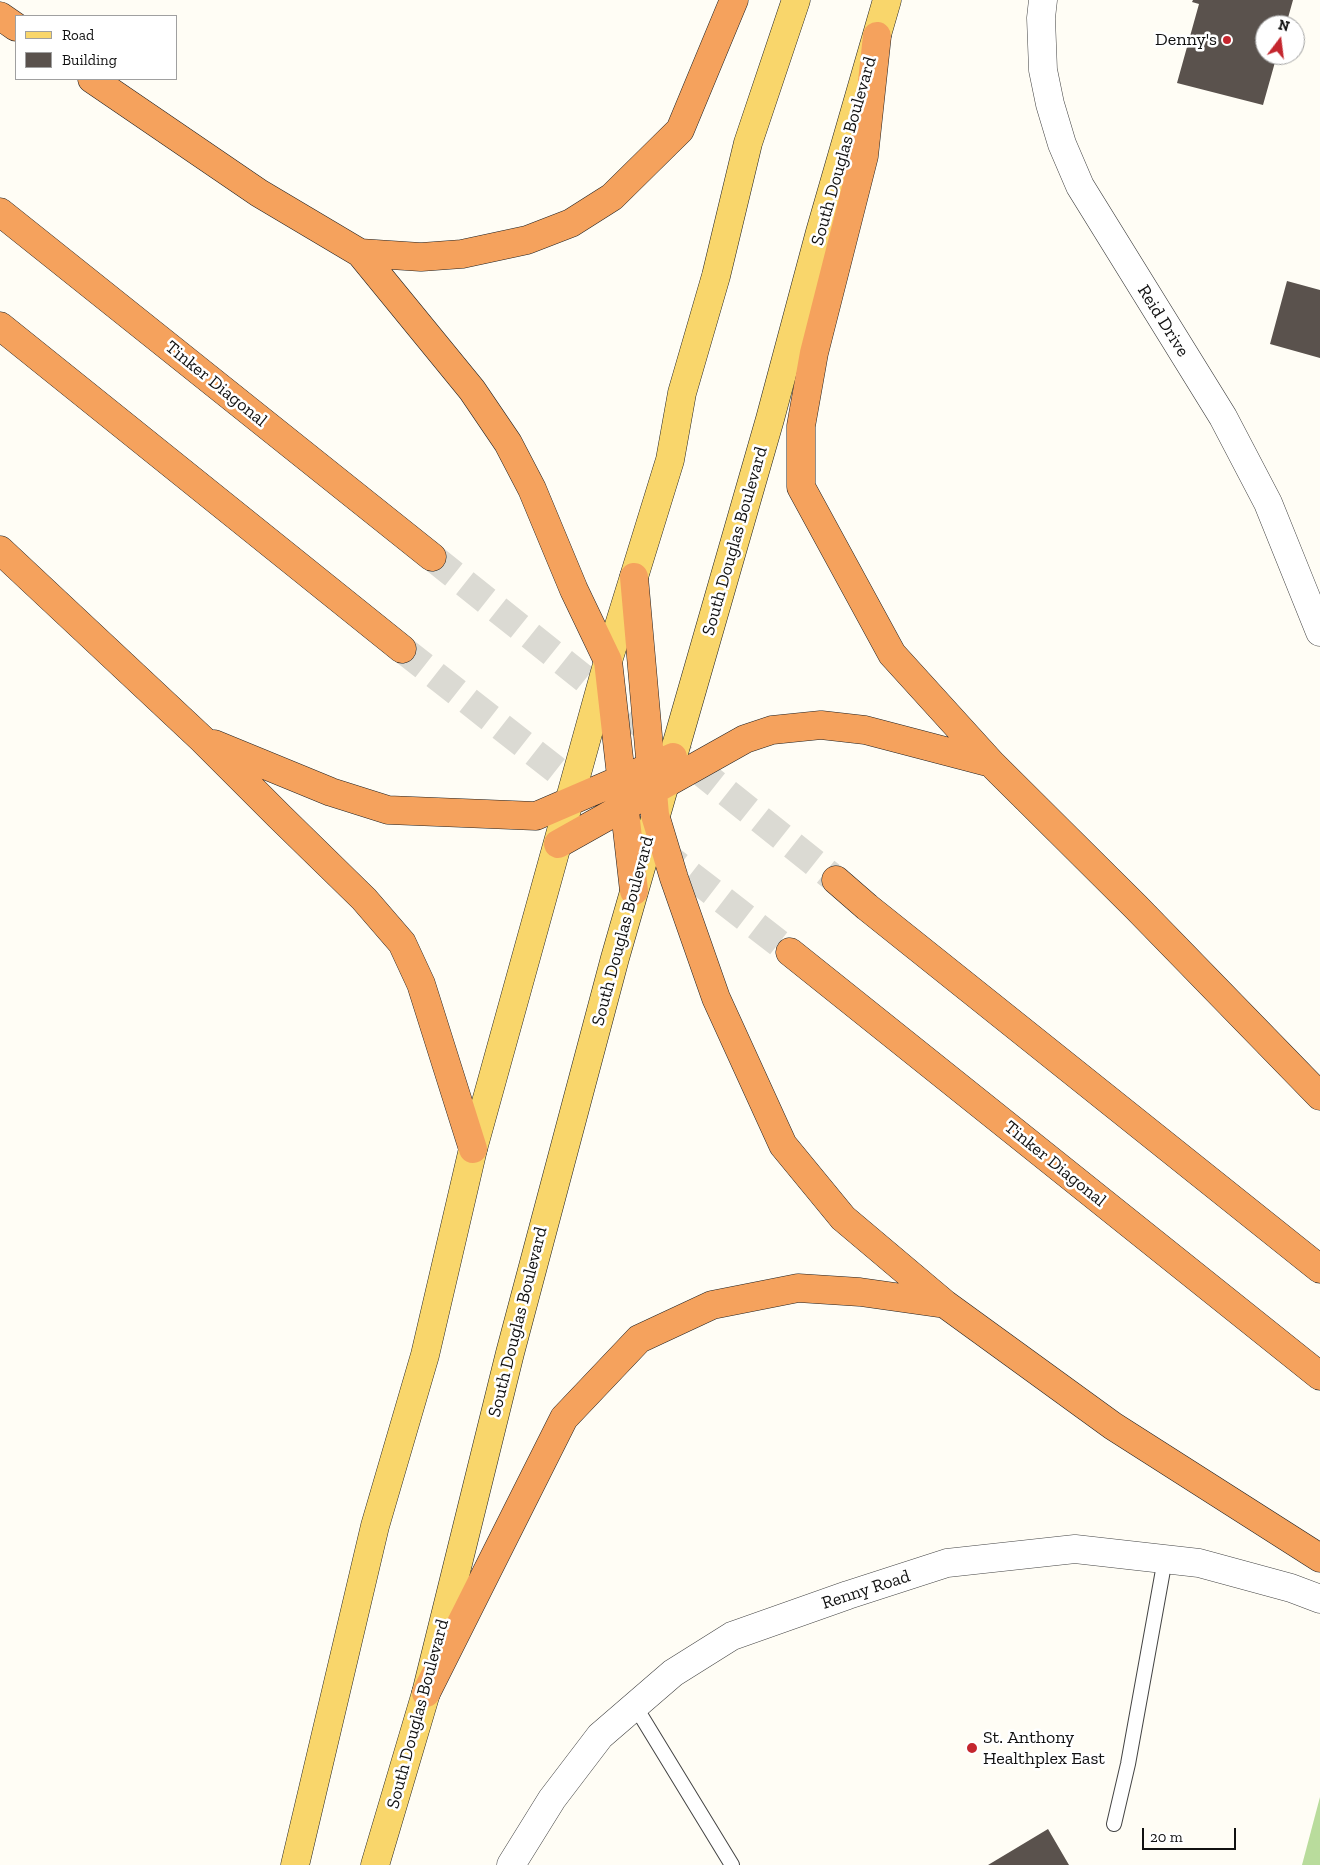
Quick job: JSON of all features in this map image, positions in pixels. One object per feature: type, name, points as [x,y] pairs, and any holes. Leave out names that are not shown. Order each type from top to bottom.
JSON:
[{"type":"highway","points":[[360,254],[421,257],[462,254],[527,240],[571,223],[612,197],[680,130],[734,0]]},
{"type":"highway","points":[[0,16],[15,26]]},
{"type":"highway","points":[[878,36],[864,156],[814,353],[801,426],[801,487],[892,654],[992,763],[1143,914],[1320,1096]]},
{"type":"highway","points":[[93,80],[259,193],[360,254],[460,376],[508,443],[532,489],[574,590],[608,661],[634,890]]},
{"type":"highway","name":"Tinker Diagonal","points":[[0,212],[432,557]]},
{"type":"highway","points":[[0,326],[402,649]]},
{"type":"highway","points":[[0,550],[204,740],[364,898],[402,943],[421,984],[473,1149]]},
{"type":"highway","points":[[634,576],[658,782],[674,878],[716,998],[783,1145],[843,1218],[945,1304],[1113,1426],[1320,1558]]},
{"type":"highway","points":[[558,844],[625,807],[658,782],[745,739],[772,730],[822,725],[865,730],[992,763]]},
{"type":"highway","points":[[204,740],[331,792],[388,810],[536,816],[622,779],[658,782]]},
{"type":"highway","points":[[836,880],[874,913],[1320,1268]]},
{"type":"highway","name":"Tinker Diagonal","points":[[790,952],[1320,1376]]},
{"type":"highway","points":[[426,1693],[564,1418],[639,1338],[712,1306],[798,1288],[860,1292],[945,1304]]},
{"type":"main road","points":[[295,1865],[376,1526],[425,1355],[473,1149],[608,661],[670,460],[682,393],[716,276],[748,143],[796,0]]},
{"type":"main road","name":"South Douglas Boulevard","points":[[375,1865],[426,1693],[510,1353],[634,890],[658,782],[770,419],[820,232],[887,0]]},
{"type":"street","name":"Reid Drive","points":[[1043,0],[1041,18],[1043,70],[1052,112],[1062,144],[1080,186],[1223,417],[1268,504],[1320,632]]},
{"type":"street","name":"Renny Road","points":[[511,1865],[552,1799],[600,1736],[673,1673],[732,1636],[947,1563],[1075,1549],[1200,1563],[1290,1588],[1320,1599]]},
{"type":"lane","points":[[1114,1824],[1128,1764],[1165,1559]]},
{"type":"lane","points":[[635,1706],[732,1865]]},
{"type":"green space","points":[[1320,1797],[1320,1865],[1302,1865]]},
{"type":"building","name":"Denny's","points":[[1193,0],[1293,0],[1289,15],[1255,15],[1255,65],[1274,65],[1263,105],[1177,83],[1199,4],[1192,2]]},
{"type":"building","points":[[1287,281],[1320,290],[1320,358],[1270,344]]},
{"type":"building","points":[[1048,1829],[1069,1865],[988,1865]]},
{"type":"tunnel","points":[[432,557],[836,880]]},
{"type":"tunnel","points":[[402,649],[592,798]]},
{"type":"tunnel","points":[[657,849],[790,952]]},
{"type":"place","name":"Denny's","points":[[1227,40]]},
{"type":"place","name":"St. Anthony Healthplex East","points":[[972,1748]]}]
